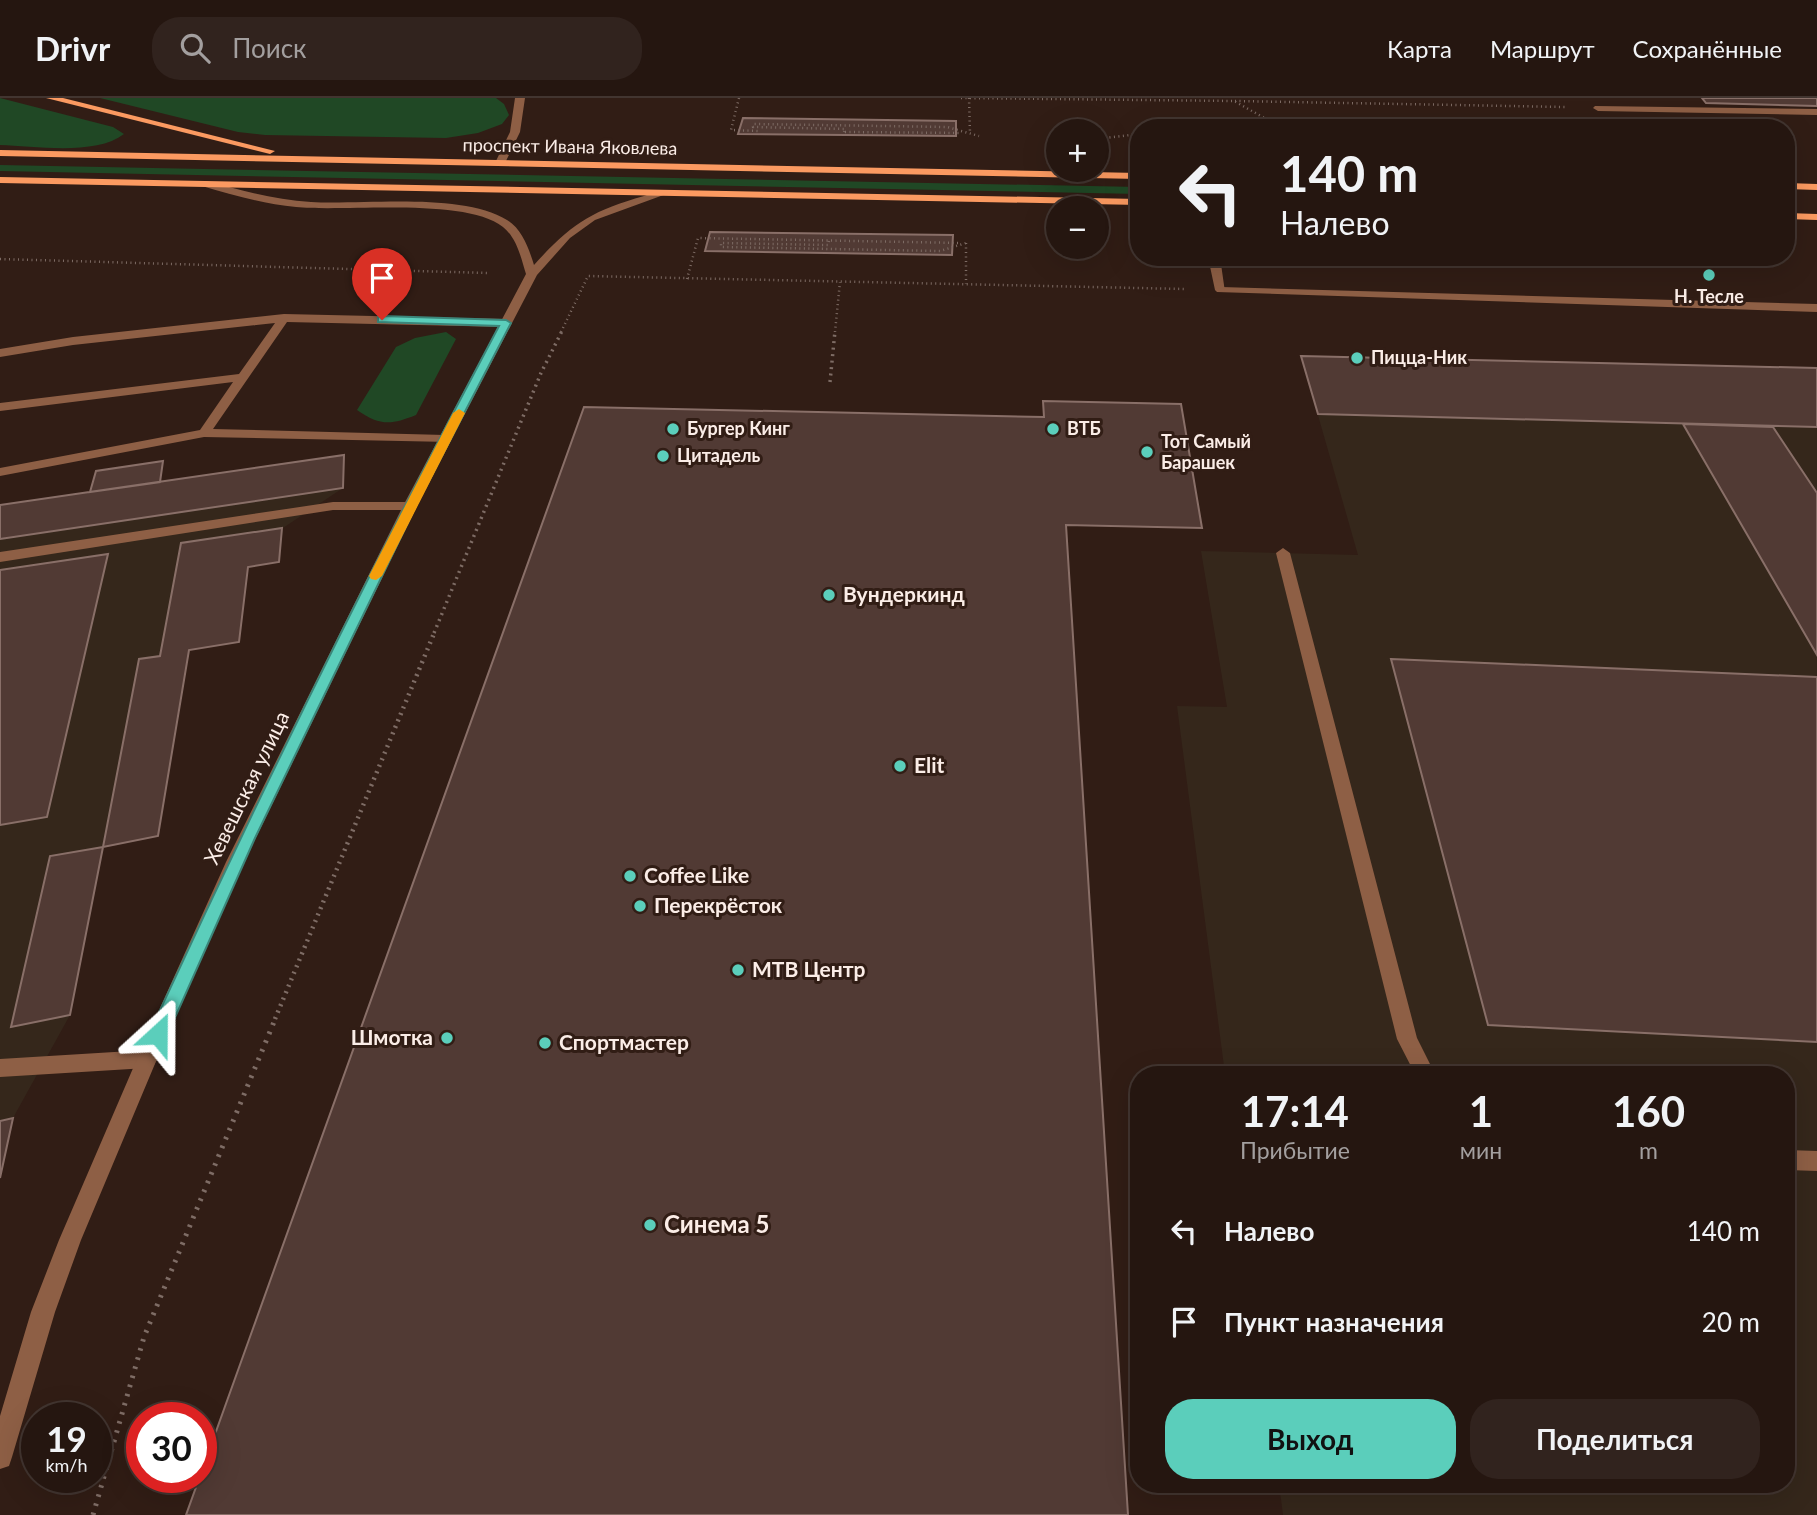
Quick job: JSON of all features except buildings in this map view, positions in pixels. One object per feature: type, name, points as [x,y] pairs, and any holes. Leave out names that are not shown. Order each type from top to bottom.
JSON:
[{"type":"main road","points":[[51,98],[304,159]]},
{"type":"main road","name":"проспект Ивана Яковлева","points":[[0,153],[1130,176]]},
{"type":"main road","points":[[0,180],[1130,202]]},
{"type":"main road","points":[[1795,186],[1817,187]]},
{"type":"main road","points":[[1795,216],[1817,217]]},
{"type":"street","points":[[500,163],[516,137],[521,117],[520,98]]},
{"type":"street","points":[[1598,108],[1817,112]]},
{"type":"street","points":[[206,184],[259,199],[310,205],[443,208],[476,213],[504,222],[520,240],[532,274]]},
{"type":"street","name":"Хевешская улица","points":[[0,1457],[43,1312],[70,1240],[147,1059],[235,862],[445,439],[532,274],[566,236],[591,218],[622,205],[664,193]]},
{"type":"street","points":[[1216,266],[1221,290],[1817,308]]},
{"type":"street","points":[[0,352],[73,341],[284,318],[506,323]]},
{"type":"street","points":[[204,433],[284,318]]},
{"type":"street","points":[[0,407],[243,377]]},
{"type":"street","points":[[0,472],[204,433],[445,439]]},
{"type":"street","points":[[0,557],[333,506],[410,506]]},
{"type":"street","points":[[1283,553],[1407,1039],[1421,1066]]},
{"type":"street","points":[[0,1068],[147,1059]]},
{"type":"street","points":[[1795,1160],[1817,1161]]},
{"type":"path","points":[[740,98],[730,130],[970,133]]},
{"type":"path","points":[[961,98],[1598,108]]},
{"type":"path","points":[[969,98],[970,133]]},
{"type":"path","points":[[1234,101],[1266,119]]},
{"type":"path","points":[[844,132],[845,129],[753,128],[754,124],[947,127],[970,133]]},
{"type":"path","points":[[1109,138],[1130,136]]},
{"type":"path","points":[[687,279],[698,238],[966,243]]},
{"type":"path","points":[[829,241],[828,245],[721,243],[721,247],[940,251],[966,243]]},
{"type":"path","points":[[966,243],[966,284]]},
{"type":"path","points":[[0,259],[487,273]]},
{"type":"path","points":[[93,1515],[144,1337],[541,373],[588,276],[1189,289]]},
{"type":"path","points":[[830,382],[840,282]]},
{"type":"shaded area","points":[[1301,356],[1817,368],[1817,1515],[1283,1515],[1280,1493],[1795,1493],[1795,1066],[1224,1066],[1177,706],[1227,707],[1201,551],[1358,555]]},
{"type":"shaded area","points":[[344,455],[343,488],[283,528],[279,562],[248,568],[189,650],[158,836],[103,847],[70,1015],[13,1118],[0,1178],[0,505]]},
{"type":"green space","points":[[0,98],[113,127],[124,134],[112,141],[82,147],[0,145]]},
{"type":"green space","points":[[100,98],[496,98],[504,104],[509,115],[502,124],[478,133],[446,138],[265,135],[238,132]]},
{"type":"green space","points":[[0,165],[1130,187],[1130,194],[0,171]]},
{"type":"green space","points":[[446,332],[456,339],[416,415],[386,422],[372,419],[357,410],[396,347],[415,338]]},
{"type":"slow traffic","points":[[376,576],[459,413]]},
{"type":"place","name":"Н. Тесле","points":[[1709,275]]},
{"type":"place","name":"Пицца-Ник","points":[[1357,358]]},
{"type":"place","name":"Бургер Кинг","points":[[673,429]]},
{"type":"place","name":"ВТБ","points":[[1053,429]]},
{"type":"place","name":"Тот Самый Барашек","points":[[1147,452]]},
{"type":"place","name":"Цитадель","points":[[663,456]]},
{"type":"place","name":"Вундеркинд","points":[[829,595]]},
{"type":"place","name":"Elit","points":[[900,766]]},
{"type":"place","name":"Coffee Like","points":[[630,876]]},
{"type":"place","name":"Перекрёсток","points":[[640,906]]},
{"type":"place","name":"МТВ Центр","points":[[738,970]]},
{"type":"place","name":"Шмотка","points":[[447,1038]]},
{"type":"place","name":"Спортмастер","points":[[545,1043]]},
{"type":"place","name":"Синема 5","points":[[650,1225]]},
{"type":"route","points":[[158,1034],[235,862],[410,506],[506,323],[382,320]]}]
